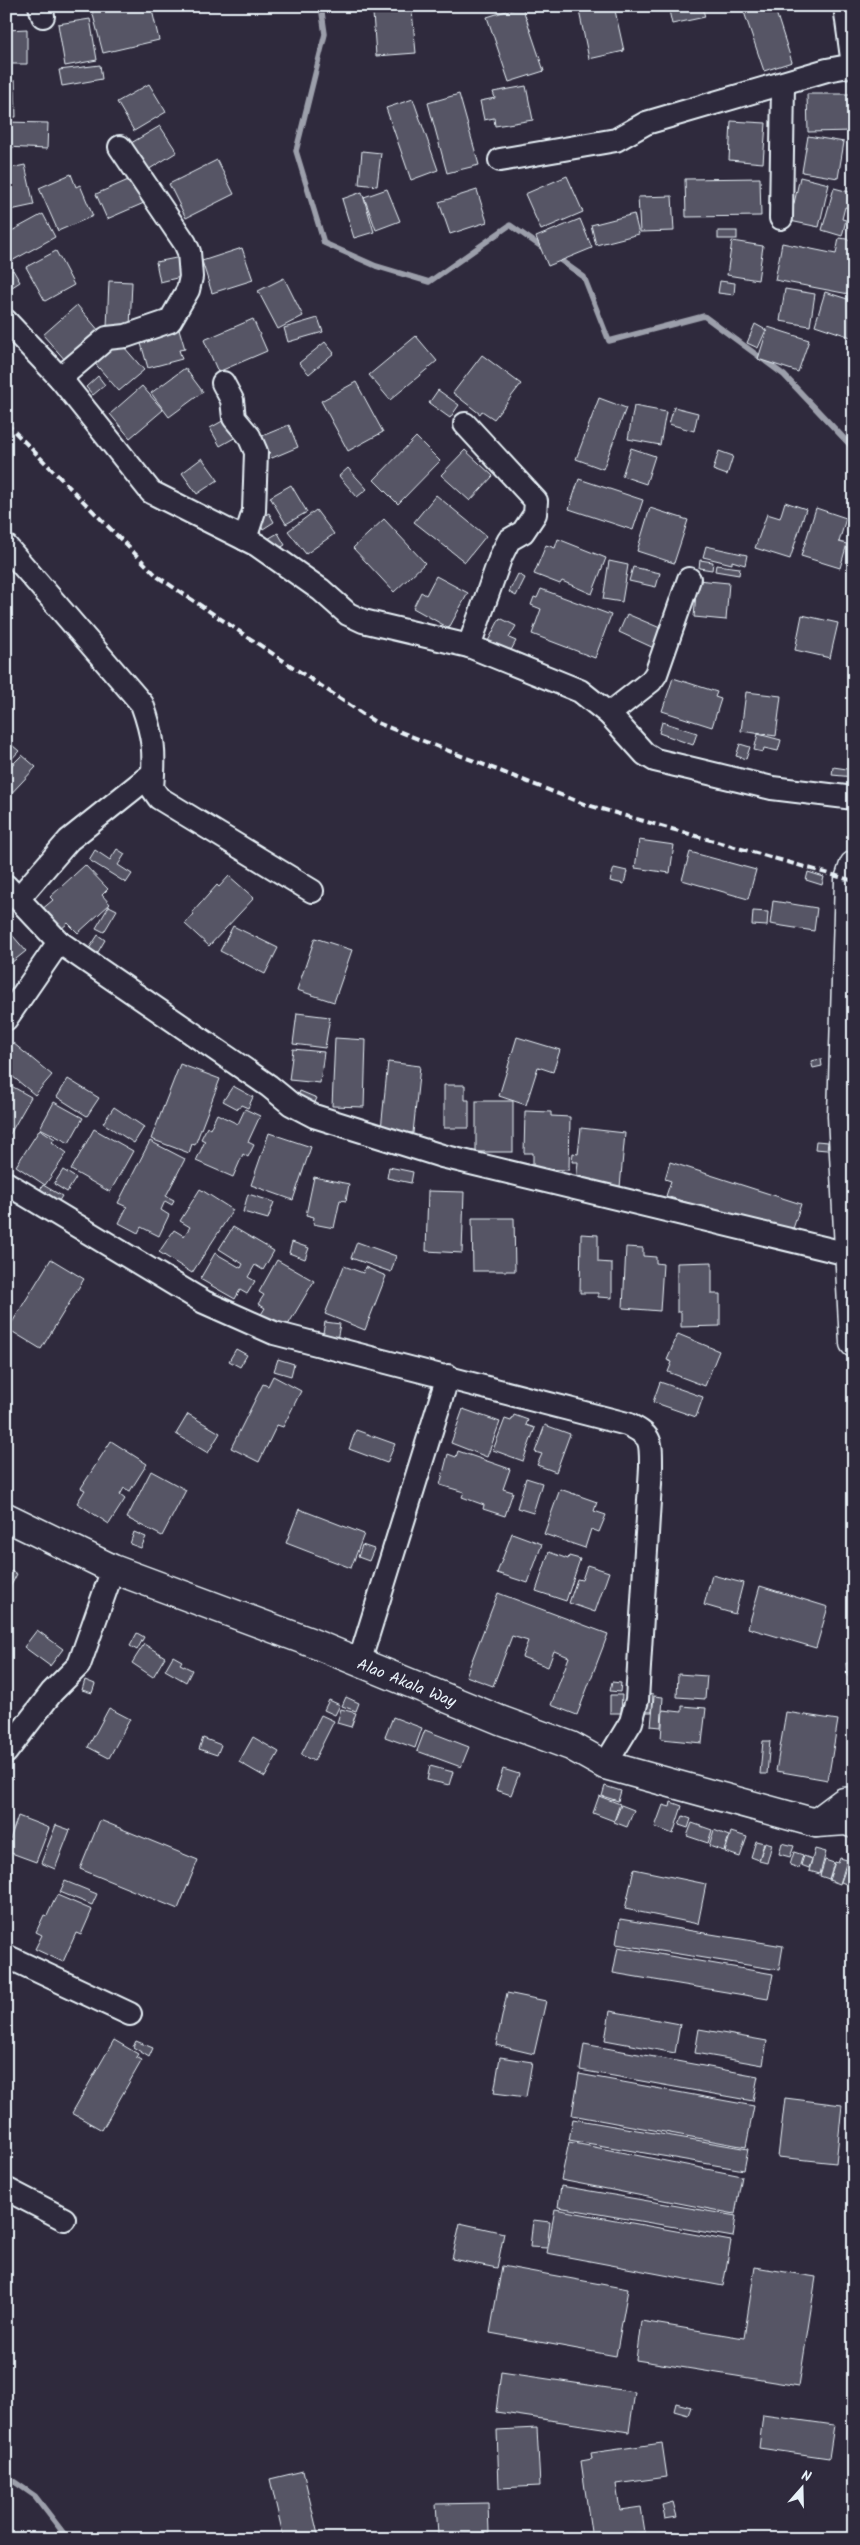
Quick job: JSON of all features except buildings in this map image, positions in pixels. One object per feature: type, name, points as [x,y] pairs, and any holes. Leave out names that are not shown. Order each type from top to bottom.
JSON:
[{"type":"street","points":[[500,160],[616,140],[646,123],[827,70],[854,65],[845,6]]},
{"type":"street","points":[[781,218],[783,84]]},
{"type":"street","points":[[60,378],[107,338],[126,336],[170,321],[188,290],[191,277],[189,252],[186,243],[120,147]]},
{"type":"street","points":[[6,321],[60,378],[151,492],[245,539],[321,590],[348,614],[363,622],[469,646],[580,691],[609,714],[640,750],[654,760],[772,788],[854,798]]},
{"type":"street","points":[[223,383],[232,400],[234,418],[249,436],[256,452],[254,511],[245,539]]},
{"type":"street","points":[[464,424],[536,501],[535,514],[524,532],[509,540],[501,556],[469,646]]},
{"type":"street","points":[[6,546],[142,704],[151,729],[154,753],[152,788],[159,798],[312,891]]},
{"type":"street","points":[[609,714],[651,681],[656,674],[688,580]]},
{"type":"street","points":[[153,772],[69,840],[12,893],[59,942],[270,1086],[291,1104],[314,1116],[442,1156],[848,1254]]},
{"type":"street","points":[[854,865],[849,880],[848,1116],[848,1254],[854,1343]]},
{"type":"street","points":[[6,1019],[59,942]]},
{"type":"street","points":[[6,1183],[204,1302],[274,1333],[448,1376],[627,1424],[643,1432],[651,1442],[637,1700],[631,1722],[605,1765]]},
{"type":"street","points":[[359,1663],[448,1376]]},
{"type":"street","name":"Alao Akala Way","points":[[6,1517],[113,1569],[571,1746],[605,1765],[816,1823],[846,1821],[854,1824]]},
{"type":"street","points":[[6,1752],[52,1692],[79,1665],[113,1569]]},
{"type":"street","points":[[816,1823],[844,1802],[854,1801]]},
{"type":"street","points":[[6,1956],[130,2014]]},
{"type":"street","points":[[6,2189],[64,2219]]},
{"type":"waterway","points":[[321,6],[325,34],[296,151],[324,243],[376,266],[429,282],[510,225],[546,250]]},
{"type":"waterway","points":[[556,257],[584,277],[609,341],[704,316],[784,375],[854,449]]},
{"type":"waterway","points":[[6,2476],[35,2496],[68,2539]]},
{"type":"railway","points":[[6,423],[158,577],[375,722],[584,804],[854,881]]}]
